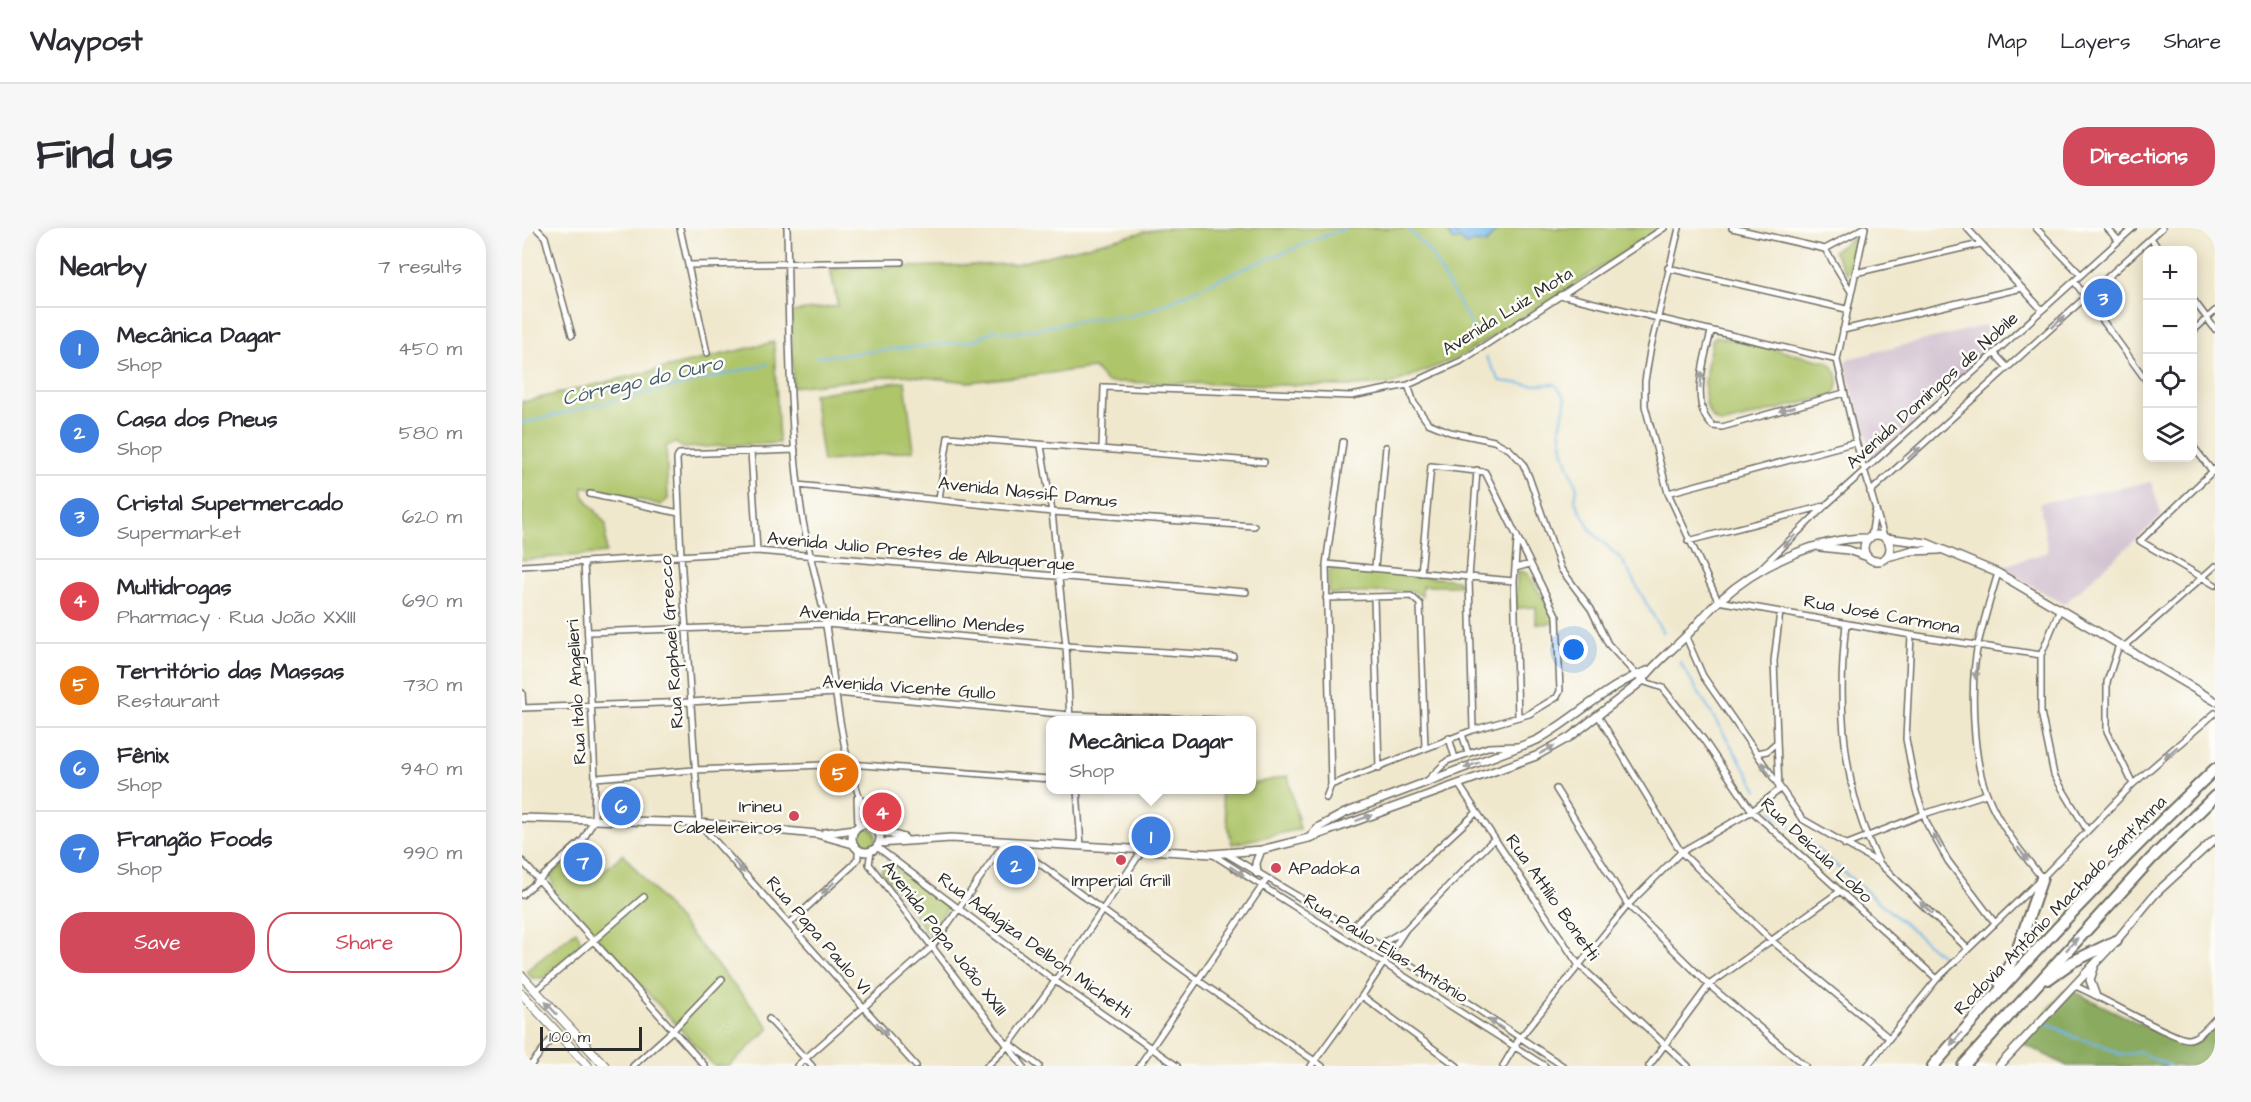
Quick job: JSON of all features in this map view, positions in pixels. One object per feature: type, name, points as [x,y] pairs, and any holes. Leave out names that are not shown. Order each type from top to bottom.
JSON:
[{"type":"highway","name":"Rodovia Antônio Machado Sant'Anna","points":[[1933,1066],[1994,996],[2136,845],[2215,769]]},
{"type":"highway","name":"Rodovia Antônio Machado Sant'Anna","points":[[1963,1066],[1993,1030],[2151,859],[2215,796]]},
{"type":"highway","points":[[1994,996],[2017,951],[2042,878]]},
{"type":"highway","points":[[1993,1030],[2054,973],[2116,941]]},
{"type":"main road","points":[[522,976],[605,1066]]},
{"type":"main road","points":[[522,994],[588,1066]]},
{"type":"street","points":[[536,228],[545,237],[573,335]]},
{"type":"street","points":[[680,228],[707,354]]},
{"type":"street","points":[[787,228],[790,382],[798,485],[810,554],[826,624],[849,764],[858,797],[875,827],[875,847]]},
{"type":"street","name":"Avenida Luiz Mota","points":[[1102,448],[1104,387],[1351,396],[1408,385],[1461,361],[1664,228]]},
{"type":"street","points":[[1678,228],[1645,381],[1645,406],[1668,494],[1718,601]]},
{"type":"street","points":[[1732,228],[1825,249],[1864,228]]},
{"type":"street","points":[[1864,228],[1837,360],[1875,510],[1885,538],[1890,545],[1887,557]]},
{"type":"street","points":[[1967,228],[2042,310]]},
{"type":"street","points":[[2036,228],[2081,275]]},
{"type":"street","points":[[2107,228],[2119,241]]},
{"type":"street","name":"Avenida Domingos de Nobile","points":[[1752,576],[1826,505],[2133,228]]},
{"type":"street","name":"Avenida Domingos de Nobile","points":[[1870,492],[2162,228]]},
{"type":"street","points":[[2151,238],[2156,246]]},
{"type":"street","points":[[1855,273],[1980,244]]},
{"type":"street","points":[[1825,249],[1850,290]]},
{"type":"street","points":[[688,265],[901,262]]},
{"type":"street","points":[[1668,268],[1846,309]]},
{"type":"street","points":[[2074,281],[2143,374]]},
{"type":"street","points":[[1843,330],[2022,288]]},
{"type":"street","points":[[1560,295],[1837,360]]},
{"type":"street","points":[[2194,300],[2215,329]]},
{"type":"street","points":[[2197,328],[2215,311]]},
{"type":"street","points":[[1711,332],[1700,386],[1707,419],[1713,426],[1722,427],[1844,393]]},
{"type":"street","points":[[1995,354],[2007,367]]},
{"type":"street","name":"Rua Deicula Lobo","points":[[1408,385],[1414,403],[1428,423],[1450,432],[1494,441],[1509,449],[1521,462],[1529,477],[1561,569],[1591,609],[1608,644],[1642,681],[1663,688],[1703,739],[1752,811],[1937,979]]},
{"type":"street","points":[[939,499],[948,437],[1264,462]]},
{"type":"street","points":[[1326,798],[1331,785],[1326,564],[1343,442]]},
{"type":"street","points":[[1668,494],[1856,442]]},
{"type":"street","points":[[1041,446],[1053,512],[1066,646],[1070,716]]},
{"type":"street","points":[[1375,567],[1386,447]]},
{"type":"street","points":[[757,551],[751,451],[795,450]]},
{"type":"street","points":[[2197,450],[2214,471],[2140,541],[2215,585]]},
{"type":"street","name":"Rua Raphael Grecco","points":[[699,823],[681,556],[677,459],[680,454],[751,451]]},
{"type":"street","points":[[1331,785],[1379,768],[1449,738],[1518,717],[1557,697],[1560,691],[1557,617],[1485,472],[1431,466],[1421,573]]},
{"type":"street","points":[[1473,730],[1469,578],[1477,470]]},
{"type":"street","name":"Avenida Nassif Damus","points":[[798,485],[1053,512],[1254,526]]},
{"type":"street","points":[[590,494],[679,513]]},
{"type":"street","points":[[1688,541],[1826,505]]},
{"type":"street","points":[[1868,556],[1865,544],[1871,537],[1875,510]]},
{"type":"street","points":[[522,818],[699,823],[816,834],[856,846],[875,847],[910,840],[1007,842],[1212,854],[1261,850],[1310,838],[1536,756],[1599,717],[1642,681],[1718,601],[1752,576],[1784,560],[1843,539],[1871,537],[1912,539],[1998,573],[2212,700],[2215,711],[2133,784],[2042,878],[1937,979],[1866,1066]]},
{"type":"street","points":[[1517,538],[1514,582],[1518,717]]},
{"type":"street","points":[[1818,547],[1848,550],[1868,556],[1875,561],[1922,549],[1947,551]]},
{"type":"street","name":"Avenida Julio Prestes de Albuquerque","points":[[522,566],[757,551],[1246,592]]},
{"type":"street","name":"Rua Italo Angelieri","points":[[584,562],[595,778],[594,820]]},
{"type":"street","points":[[1326,564],[1514,582]]},
{"type":"street","points":[[1515,568],[1530,564]]},
{"type":"street","points":[[2133,784],[2107,731],[2107,682],[2121,646],[2215,566]]},
{"type":"street","points":[[1998,573],[1978,646],[1974,708],[1976,747],[1986,794],[2010,837],[2042,878]]},
{"type":"street","points":[[1326,598],[1411,596],[1420,604],[1425,748]]},
{"type":"street","points":[[1374,598],[1379,768]]},
{"type":"street","name":"Rua José Carmona","points":[[1718,601],[2041,655]]},
{"type":"street","points":[[2060,609],[2041,655],[2041,712],[2051,764],[2067,800],[2087,830]]},
{"type":"street","points":[[1779,790],[1774,661],[1780,612]]},
{"type":"street","name":"Avenida Francellino Mendes","points":[[589,632],[826,624],[1066,646],[1233,656]]},
{"type":"street","points":[[1846,624],[1841,666],[1845,749],[1866,837],[1879,863]]},
{"type":"street","points":[[1911,635],[1906,739],[1924,814],[1948,861],[1995,923]]},
{"type":"street","points":[[1686,637],[1703,676],[1779,790],[1802,819],[1879,863],[1968,949]]},
{"type":"street","points":[[1310,838],[1319,827],[1345,813],[1524,746],[1558,728],[1635,675],[1650,670]]},
{"type":"street","points":[[522,693],[522,708]]},
{"type":"street","name":"Avenida Vicente Gullo","points":[[522,708],[690,702],[836,693],[1051,716]]},
{"type":"street","points":[[1599,717],[1681,852],[1771,940],[1889,1038]]},
{"type":"street","points":[[1462,734],[1468,753]]},
{"type":"street","points":[[1449,738],[1455,758]]},
{"type":"street","points":[[1756,753],[1767,751],[1776,743]]},
{"type":"street","points":[[1425,783],[1447,761],[1468,753],[1488,747],[1524,746]]},
{"type":"street","points":[[1488,747],[1498,770]]},
{"type":"street","points":[[1447,761],[1451,773],[1459,784]]},
{"type":"street","points":[[595,778],[694,770],[849,764],[1046,779]]},
{"type":"street","name":"Rua Attílio Bonetti","points":[[1459,784],[1578,964],[1688,1066]]},
{"type":"street","points":[[1556,789],[1628,905],[1709,985],[1805,1066]]},
{"type":"street","points":[[1503,1066],[1519,1039],[1578,964],[1628,905],[1681,852],[1752,811],[1779,790]]},
{"type":"street","points":[[1077,794],[1081,846]]},
{"type":"street","points":[[1845,845],[1924,814],[1986,794]]},
{"type":"street","points":[[790,923],[858,858],[852,836],[857,827],[858,797]]},
{"type":"street","points":[[1351,928],[1477,812]]},
{"type":"street","points":[[522,895],[583,840],[594,820]]},
{"type":"street","name":"Rua Papa Paulo VI","points":[[699,823],[916,1066]]},
{"type":"street","points":[[816,834],[857,827],[875,827],[910,840]]},
{"type":"street","points":[[1999,1066],[2098,961],[2155,894],[2215,838]]},
{"type":"street","points":[[1313,1063],[1362,996],[1406,929],[1494,839]]},
{"type":"street","points":[[797,1066],[932,947],[1007,842]]},
{"type":"street","points":[[1007,842],[1313,1063],[1322,1066]]},
{"type":"street","name":"Rua Adalgiza Delbon Michetti","points":[[875,847],[1055,981],[1177,1066]]},
{"type":"street","name":"Avenida Papa João XXIII","points":[[875,847],[868,864],[1008,1043],[1023,1066]]},
{"type":"street","points":[[987,1066],[1008,1043],[1055,981],[1104,912],[1143,849]]},
{"type":"street","points":[[1257,873],[1256,863],[1261,850]]},
{"type":"street","name":"Rua Paulo Elias Antônio","points":[[1225,853],[1380,945],[1563,1066]]},
{"type":"street","name":"Rua Paulo Elias Antônio","points":[[1212,854],[1545,1066]]},
{"type":"street","points":[[522,861],[705,1066]]},
{"type":"street","points":[[1140,1066],[1267,879]]},
{"type":"street","points":[[1649,1066],[1709,985],[1839,892]]},
{"type":"street","points":[[535,991],[595,942],[644,897]]},
{"type":"street","points":[[1380,945],[1406,929]]},
{"type":"street","points":[[2095,994],[2090,974],[2098,961]]},
{"type":"street","points":[[633,1066],[673,1030],[722,979]]},
{"type":"street","points":[[2074,986],[2095,994],[2179,1038],[2191,1038],[2215,1019]]},
{"type":"street","points":[[1362,996],[1457,1066]]},
{"type":"street","points":[[769,1018],[812,1066]]},
{"type":"street","points":[[530,1066],[557,1032]]},
{"type":"street","points":[[1008,1043],[1039,1066]]},
{"type":"shaded area","points":[[1987,325],[1985,358],[1873,458],[1845,365],[1847,359]]},
{"type":"shaded area","points":[[2151,482],[2162,516],[2064,604],[2000,567],[2048,552],[2040,503]]},
{"type":"green space","points":[[1160,228],[1662,228],[1458,358],[1391,384],[1351,386],[1106,382],[1094,368],[969,382],[903,375],[793,387],[791,312],[838,306],[830,269],[1015,264]]},
{"type":"green space","points":[[1853,238],[1857,241],[1847,274],[1833,251]]},
{"type":"green space","points":[[1716,336],[1828,362],[1838,378],[1836,391],[1833,395],[1725,423],[1715,420],[1709,412],[1705,388],[1710,349],[1712,340]]},
{"type":"green space","points":[[774,342],[779,443],[683,448],[676,443],[666,446],[668,499],[661,505],[583,486],[583,495],[606,524],[606,553],[522,560],[522,400],[523,402]]},
{"type":"green space","points":[[905,381],[914,450],[823,462],[813,394]]},
{"type":"green space","points":[[1335,568],[1457,580],[1462,586],[1422,586],[1422,596],[1413,591],[1331,594],[1328,572]]},
{"type":"green space","points":[[1521,571],[1528,574],[1558,623],[1536,624],[1536,607],[1516,608],[1517,573]]},
{"type":"green space","points":[[1288,776],[1300,829],[1232,844],[1220,794],[1256,794],[1256,783]]},
{"type":"green space","points":[[862,827],[870,827],[876,833],[876,841],[870,847],[862,847],[856,841],[856,833]]},
{"type":"green space","points":[[623,854],[770,1028],[729,1066],[714,1066],[554,890],[551,875],[573,856],[594,879]]},
{"type":"green space","points":[[889,863],[948,907],[929,935],[881,870]]},
{"type":"green space","points":[[576,931],[581,941],[579,948],[544,978],[532,978],[526,971]]},
{"type":"green space","points":[[2070,990],[2178,1042],[2195,1043],[2215,1025],[2215,1066],[2067,1066],[2022,1043],[2063,992]]},
{"type":"water","points":[[1462,228],[1502,228],[1493,234],[1486,244],[1475,242],[1466,245],[1460,239],[1453,241],[1449,235],[1449,229],[1457,235]]},
{"type":"waterway","name":"Córrego do Ouro","points":[[816,357],[973,341],[995,330],[1013,333],[1095,318],[1127,317],[1155,308],[1240,270],[1345,228]]},
{"type":"waterway","points":[[1407,228],[1429,251],[1476,333]]},
{"type":"waterway","points":[[1486,357],[1500,381],[1532,385],[1555,384],[1566,399],[1560,429],[1564,454],[1577,488],[1575,501],[1592,532],[1622,560],[1663,633]]},
{"type":"waterway","name":"Córrego do Ouro","points":[[522,423],[768,364]]},
{"type":"waterway","points":[[1680,662],[1758,790]]},
{"type":"waterway","points":[[1771,810],[1941,955]]},
{"type":"waterway","points":[[2047,1023],[2074,1037],[2102,1045],[2121,1055],[2139,1052],[2170,1066]]},
{"type":"place","name":"Cristal Supermercado","points":[[2103,298]]},
{"type":"place","name":"Território das Massas","points":[[839,773]]},
{"type":"place","name":"Fênix","points":[[621,806]]},
{"type":"place","name":"Multidrogas","points":[[882,812]]},
{"type":"place","name":"Irineu Cabeleireiros","points":[[794,816]]},
{"type":"place","name":"Mecânica Dagar","points":[[1151,836]]},
{"type":"place","name":"Imperial Grill","points":[[1121,860]]},
{"type":"place","name":"Frangão Foods","points":[[583,862]]},
{"type":"place","name":"Casa dos Pneus","points":[[1016,865]]},
{"type":"place","name":"APadoka","points":[[1276,868]]}]
